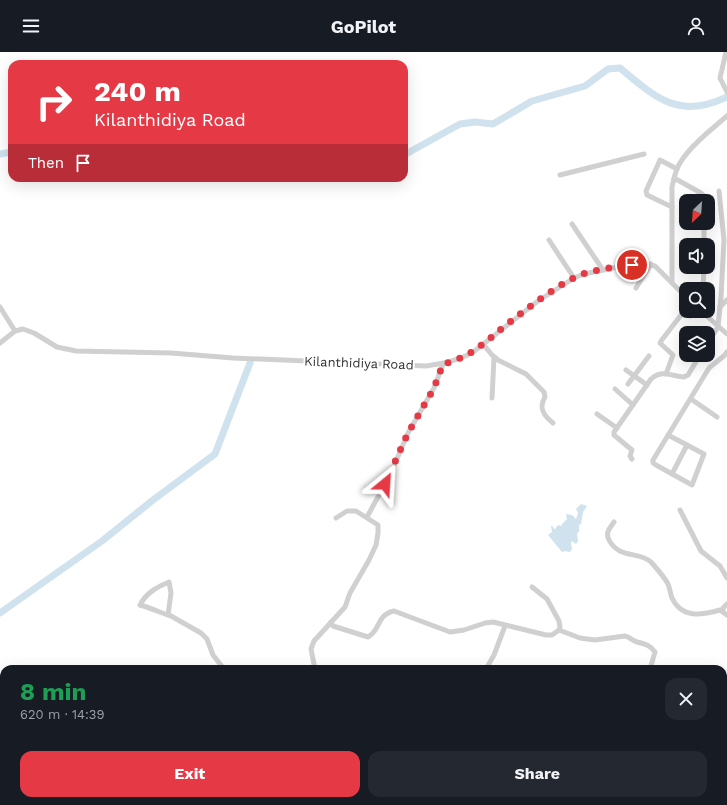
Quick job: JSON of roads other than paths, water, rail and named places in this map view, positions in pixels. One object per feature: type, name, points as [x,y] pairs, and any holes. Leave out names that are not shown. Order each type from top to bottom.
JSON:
[{"type":"street","points":[[726,52],[720,78],[727,91]]},
{"type":"street","points":[[672,284],[672,187],[674,178],[679,164],[700,140],[727,116]]},
{"type":"street","points":[[560,175],[644,154]]},
{"type":"street","points":[[672,207],[647,195],[646,191],[660,160],[677,170]]},
{"type":"street","points":[[674,178],[702,194]]},
{"type":"street","points":[[715,332],[718,327],[720,307],[724,240],[719,191]]},
{"type":"street","points":[[572,224],[603,270]]},
{"type":"street","points":[[549,240],[574,278]]},
{"type":"street","points":[[636,288],[651,264],[655,266],[679,290]]},
{"type":"street","name":"Kilanthidiya Road","points":[[15,331],[23,329],[28,330],[57,347],[76,351],[171,353],[233,358],[426,366],[443,364],[460,359],[472,353],[538,301],[574,278],[603,270],[651,264]]},
{"type":"street","points":[[720,307],[727,300]]},
{"type":"street","points":[[0,307],[15,331],[0,343]]},
{"type":"street","points":[[666,374],[673,355],[660,343],[679,317]]},
{"type":"street","points":[[709,318],[718,327],[726,332]]},
{"type":"street","points":[[483,344],[494,357],[526,374],[544,392],[545,397],[541,405],[542,409],[547,418],[553,423]]},
{"type":"street","points":[[668,434],[704,454],[692,485],[654,463],[653,460],[668,434],[691,399],[709,368],[727,352]]},
{"type":"street","points":[[628,384],[633,375],[649,356]]},
{"type":"street","points":[[492,398],[494,357]]},
{"type":"street","points":[[632,459],[630,456],[632,450],[614,435],[614,432],[647,384],[656,374],[684,377],[688,374],[695,362]]},
{"type":"street","points":[[367,517],[391,473],[408,433],[434,388],[443,364]]},
{"type":"street","points":[[626,370],[647,384]]},
{"type":"street","points":[[615,389],[633,405]]},
{"type":"street","points":[[691,399],[717,417]]},
{"type":"street","points":[[597,414],[617,428]]},
{"type":"street","points":[[672,474],[686,445]]},
{"type":"street","points":[[680,510],[701,551],[720,566],[727,578]]},
{"type":"street","points":[[314,665],[312,645],[314,640],[345,607],[350,593],[376,545],[378,533],[378,526],[367,517],[356,511],[348,511],[336,518]]},
{"type":"street","points":[[614,522],[608,531],[607,536],[612,545],[620,551],[649,560],[660,571],[669,585],[672,599],[679,608],[698,615],[720,610],[725,613]]},
{"type":"street","points":[[168,615],[171,593],[169,582],[149,593],[140,605],[168,615],[202,633],[207,639],[213,655],[221,665]]},
{"type":"street","points":[[331,622],[333,626],[368,637],[373,634],[384,615],[394,611],[450,632],[464,630],[493,622],[505,626],[552,635],[560,627],[559,621],[547,599],[532,587]]},
{"type":"street","points":[[725,613],[723,608],[727,604]]},
{"type":"street","points":[[488,665],[494,655],[505,626]]},
{"type":"street","points":[[558,630],[580,638],[595,640],[625,636],[630,637],[637,642],[642,642],[652,648],[655,652],[651,665]]},
{"type":"water","points":[[581,504],[587,506],[583,512],[581,524],[579,525],[579,532],[577,533],[578,541],[576,544],[572,541],[572,549],[570,552],[562,552],[548,535],[552,532],[551,526],[555,529],[558,525],[561,526],[567,519],[566,514],[572,515],[576,519],[578,513],[576,509]]},
{"type":"waterway","points":[[408,153],[460,124],[475,122],[493,124],[532,101],[585,86],[608,69],[620,68],[657,96],[682,106],[710,104],[727,97]]},
{"type":"waterway","points":[[0,154],[8,153]]},
{"type":"waterway","points":[[0,613],[102,541],[153,500],[215,454],[250,363]]}]
